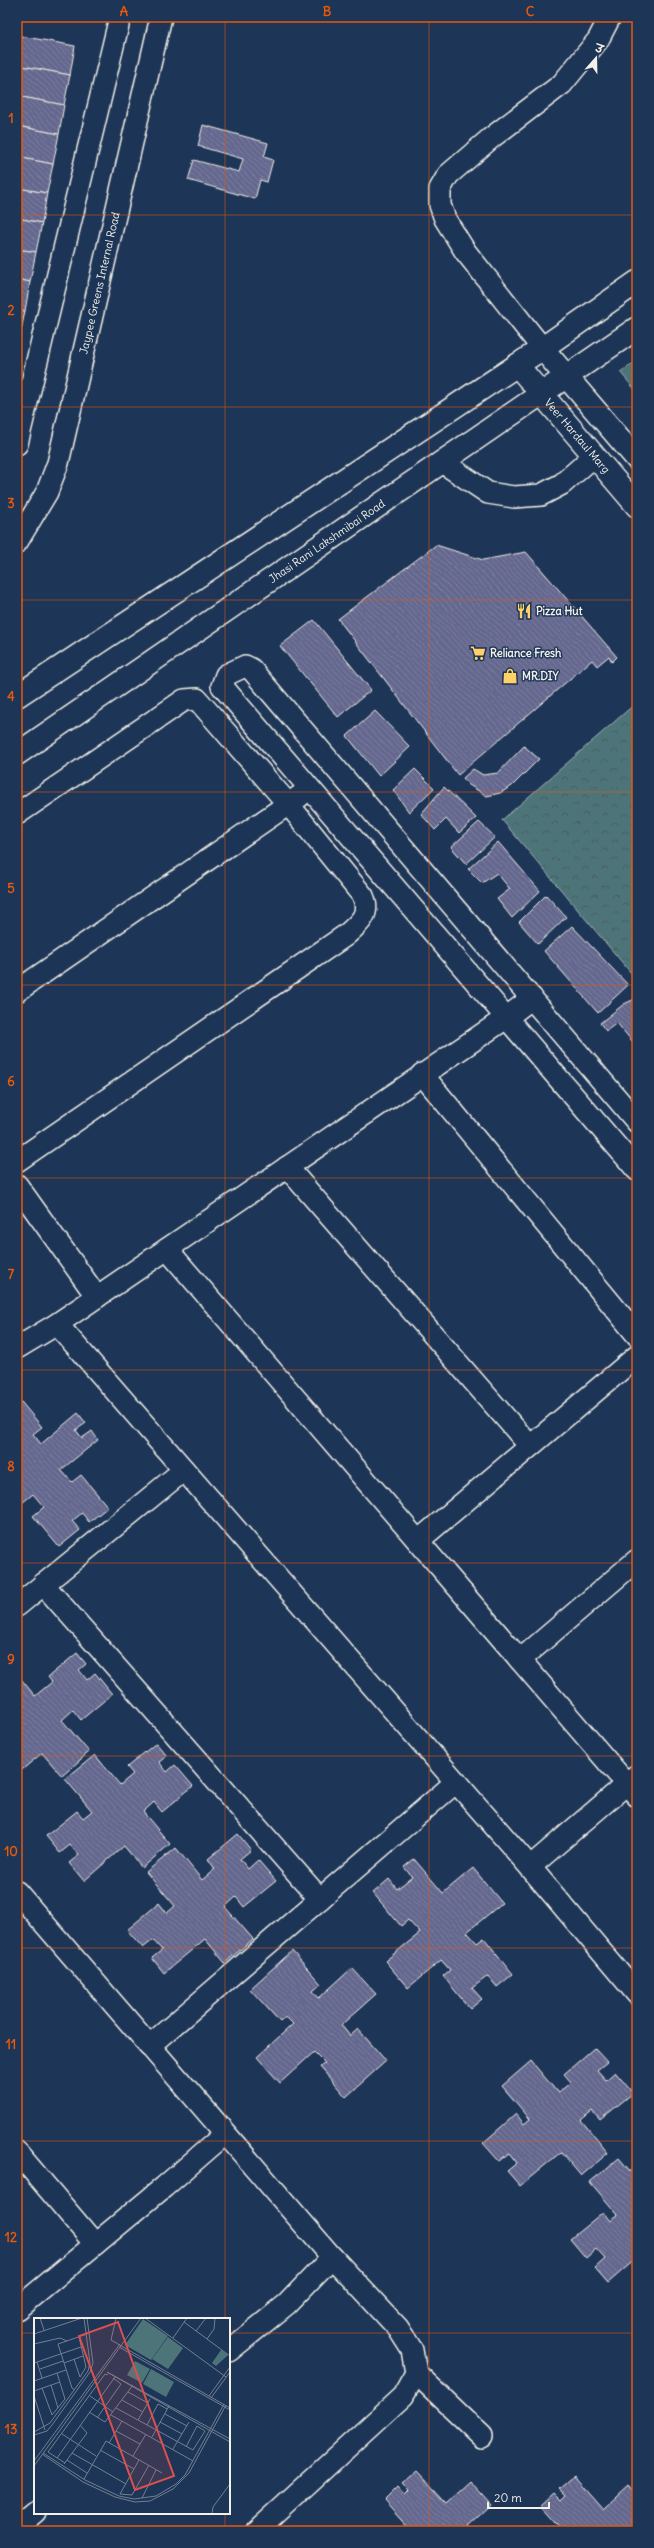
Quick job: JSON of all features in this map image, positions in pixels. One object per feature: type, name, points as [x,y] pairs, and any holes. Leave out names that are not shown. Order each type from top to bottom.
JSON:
[{"type":"main road","points":[[17,696],[517,365],[637,282]]},
{"type":"main road","name":"Jhasi Rani Lakshmibai Road","points":[[17,754],[637,328]]},
{"type":"main road","points":[[542,348],[637,459]]},
{"type":"main road","name":"Veer Hardaul Marg","points":[[517,365],[637,506]]},
{"type":"street","points":[[17,444],[120,17]]},
{"type":"street","name":"Jaypee Greens Internal Road","points":[[17,542],[47,492],[58,463],[161,17]]},
{"type":"street","points":[[542,348],[465,251],[445,219],[440,205],[440,189],[448,175],[562,84],[598,40],[610,17]]},
{"type":"street","points":[[442,462],[488,493],[514,497],[541,495],[562,484],[594,456]]},
{"type":"street","points":[[637,1122],[251,669],[245,666],[226,675],[222,686],[637,1170]]},
{"type":"street","points":[[17,814],[184,700],[191,698],[201,702],[289,805],[363,896],[367,905],[366,914],[359,924],[17,1161]]},
{"type":"street","points":[[17,991],[311,789]]},
{"type":"street","points":[[17,1348],[57,1324],[97,1297],[506,1018],[532,998]]},
{"type":"street","points":[[422,1074],[637,1335]]},
{"type":"street","points":[[287,1167],[530,1446]]},
{"type":"street","points":[[17,1185],[97,1297]]},
{"type":"street","points":[[167,1249],[520,1660],[634,1785],[530,1867]]},
{"type":"street","points":[[57,1324],[530,1867],[637,1994]]},
{"type":"street","points":[[418,1541],[637,1356]]},
{"type":"street","points":[[17,1606],[184,1470]]},
{"type":"street","points":[[520,1660],[637,1560]]},
{"type":"street","points":[[43,1584],[320,1899]]},
{"type":"street","points":[[149,2046],[456,1782]]},
{"type":"street","points":[[17,1892],[332,2257],[398,2328],[412,2350],[416,2373],[482,2436]]},
{"type":"street","points":[[17,2309],[225,2134]]},
{"type":"street","points":[[17,2152],[95,2244]]},
{"type":"street","points":[[230,2350],[287,2304],[332,2257]]},
{"type":"street","points":[[256,2531],[403,2396],[416,2373]]},
{"type":"street","points":[[17,2527],[34,2513]]},
{"type":"green space","points":[[637,361],[637,392],[620,372]]},
{"type":"green space","points":[[637,702],[637,980],[502,820]]},
{"type":"building","points":[[21,36],[75,46],[70,75],[17,65]]},
{"type":"building","points":[[17,65],[70,75],[64,105],[17,96]]},
{"type":"building","points":[[17,96],[64,105],[59,134],[17,126]]},
{"type":"building","points":[[203,125],[268,143],[264,157],[273,160],[267,182],[260,180],[255,199],[188,180],[194,160],[239,172],[243,159],[198,146]]},
{"type":"building","points":[[17,126],[59,134],[53,164],[17,157]]},
{"type":"building","points":[[17,157],[53,164],[47,193],[17,188]]},
{"type":"building","points":[[17,188],[47,193],[42,223],[17,218]]},
{"type":"building","points":[[17,218],[42,223],[36,252],[17,249]]},
{"type":"building","points":[[17,249],[36,252],[30,282],[17,279]]},
{"type":"building","points":[[17,279],[30,282],[25,311],[17,310]]},
{"type":"building","points":[[17,310],[25,311],[19,341],[17,341]]},
{"type":"building","points":[[436,545],[483,560],[526,552],[617,657],[612,662],[609,656],[597,666],[592,660],[458,775],[338,619]]},
{"type":"building","points":[[314,620],[371,690],[338,717],[280,646]]},
{"type":"building","points":[[375,711],[410,747],[379,776],[347,736]]},
{"type":"building","points":[[524,746],[539,759],[512,786],[500,793],[487,796],[469,785],[463,778],[473,769],[483,775],[498,773]]},
{"type":"building","points":[[415,769],[434,788],[409,812],[393,790]]},
{"type":"building","points":[[444,787],[476,818],[459,833],[446,819],[435,830],[421,814]]},
{"type":"building","points":[[479,822],[495,837],[466,864],[451,847]]},
{"type":"building","points":[[498,842],[540,891],[512,918],[497,899],[510,889],[497,873],[482,883],[468,869]]},
{"type":"building","points":[[546,895],[566,917],[538,944],[519,922]]},
{"type":"building","points":[[572,926],[628,985],[598,1013],[544,951]]},
{"type":"building","points":[[637,998],[637,1047],[617,1023],[606,1031],[600,1023],[624,1004]]},
{"type":"building","points":[[17,1397],[42,1427],[33,1434],[41,1444],[78,1413],[86,1423],[76,1430],[82,1438],[92,1431],[98,1440],[61,1470],[72,1482],[81,1475],[108,1507],[89,1522],[82,1513],[72,1521],[80,1530],[59,1547],[33,1516],[44,1507],[33,1494],[17,1507]]},
{"type":"building","points":[[77,1653],[86,1664],[79,1670],[87,1680],[95,1673],[112,1694],[81,1720],[73,1710],[62,1720],[89,1752],[62,1776],[42,1753],[17,1774],[17,1674],[35,1696],[52,1682],[48,1677]]},
{"type":"building","points":[[156,1743],[167,1756],[159,1762],[167,1772],[175,1765],[193,1786],[162,1812],[154,1802],[143,1812],[170,1844],[142,1868],[124,1846],[84,1881],[69,1863],[79,1855],[70,1845],[60,1853],[46,1836],[77,1811],[83,1818],[92,1811],[65,1779],[95,1755],[120,1785],[133,1774],[127,1767]]},
{"type":"building","points":[[238,1834],[251,1850],[240,1859],[248,1869],[258,1860],[276,1881],[244,1907],[236,1897],[225,1907],[253,1939],[225,1963],[205,1939],[164,1973],[152,1958],[162,1950],[153,1940],[143,1948],[127,1930],[159,1903],[167,1913],[175,1906],[146,1872],[176,1848],[202,1880],[215,1869],[208,1859]]},
{"type":"building","points":[[414,1859],[443,1893],[473,1868],[502,1903],[467,1932],[477,1943],[484,1938],[513,1974],[497,1987],[488,1976],[472,1988],[482,1999],[470,2009],[443,1976],[450,1970],[441,1960],[408,1988],[385,1961],[420,1933],[408,1920],[401,1926],[373,1893],[389,1879],[397,1889],[412,1877],[404,1867]]},
{"type":"building","points":[[292,1951],[321,1984],[313,1991],[319,1998],[352,1968],[376,1994],[341,2025],[350,2036],[358,2029],[386,2061],[346,2097],[320,2067],[325,2063],[314,2052],[280,2083],[257,2057],[293,2024],[286,2017],[280,2022],[250,1989]]},
{"type":"building","points":[[594,2048],[607,2062],[597,2070],[606,2080],[615,2072],[633,2093],[600,2120],[592,2111],[581,2120],[608,2153],[581,2176],[561,2152],[520,2186],[507,2171],[517,2163],[509,2153],[499,2161],[483,2143],[516,2114],[524,2124],[530,2119],[502,2086],[531,2061],[558,2093],[571,2082],[564,2074]]},
{"type":"building","points":[[619,2158],[637,2179],[637,2258],[608,2283],[595,2268],[605,2259],[596,2249],[586,2258],[570,2239],[603,2212],[610,2221],[618,2215],[590,2182]]},
{"type":"building","points":[[417,2471],[447,2503],[471,2481],[492,2504],[467,2527],[470,2531],[411,2531],[384,2501],[398,2487],[405,2495],[410,2490],[403,2483]]},
{"type":"building","points":[[574,2476],[603,2509],[628,2486],[637,2496],[637,2521],[626,2531],[563,2531],[541,2506],[555,2493],[562,2500],[567,2495],[560,2488]]},
{"type":"place","name":"Pizza Hut","points":[[524,611]]},
{"type":"place","name":"Reliance Fresh","points":[[478,653]]},
{"type":"place","name":"MR.DIY","points":[[510,676]]}]
